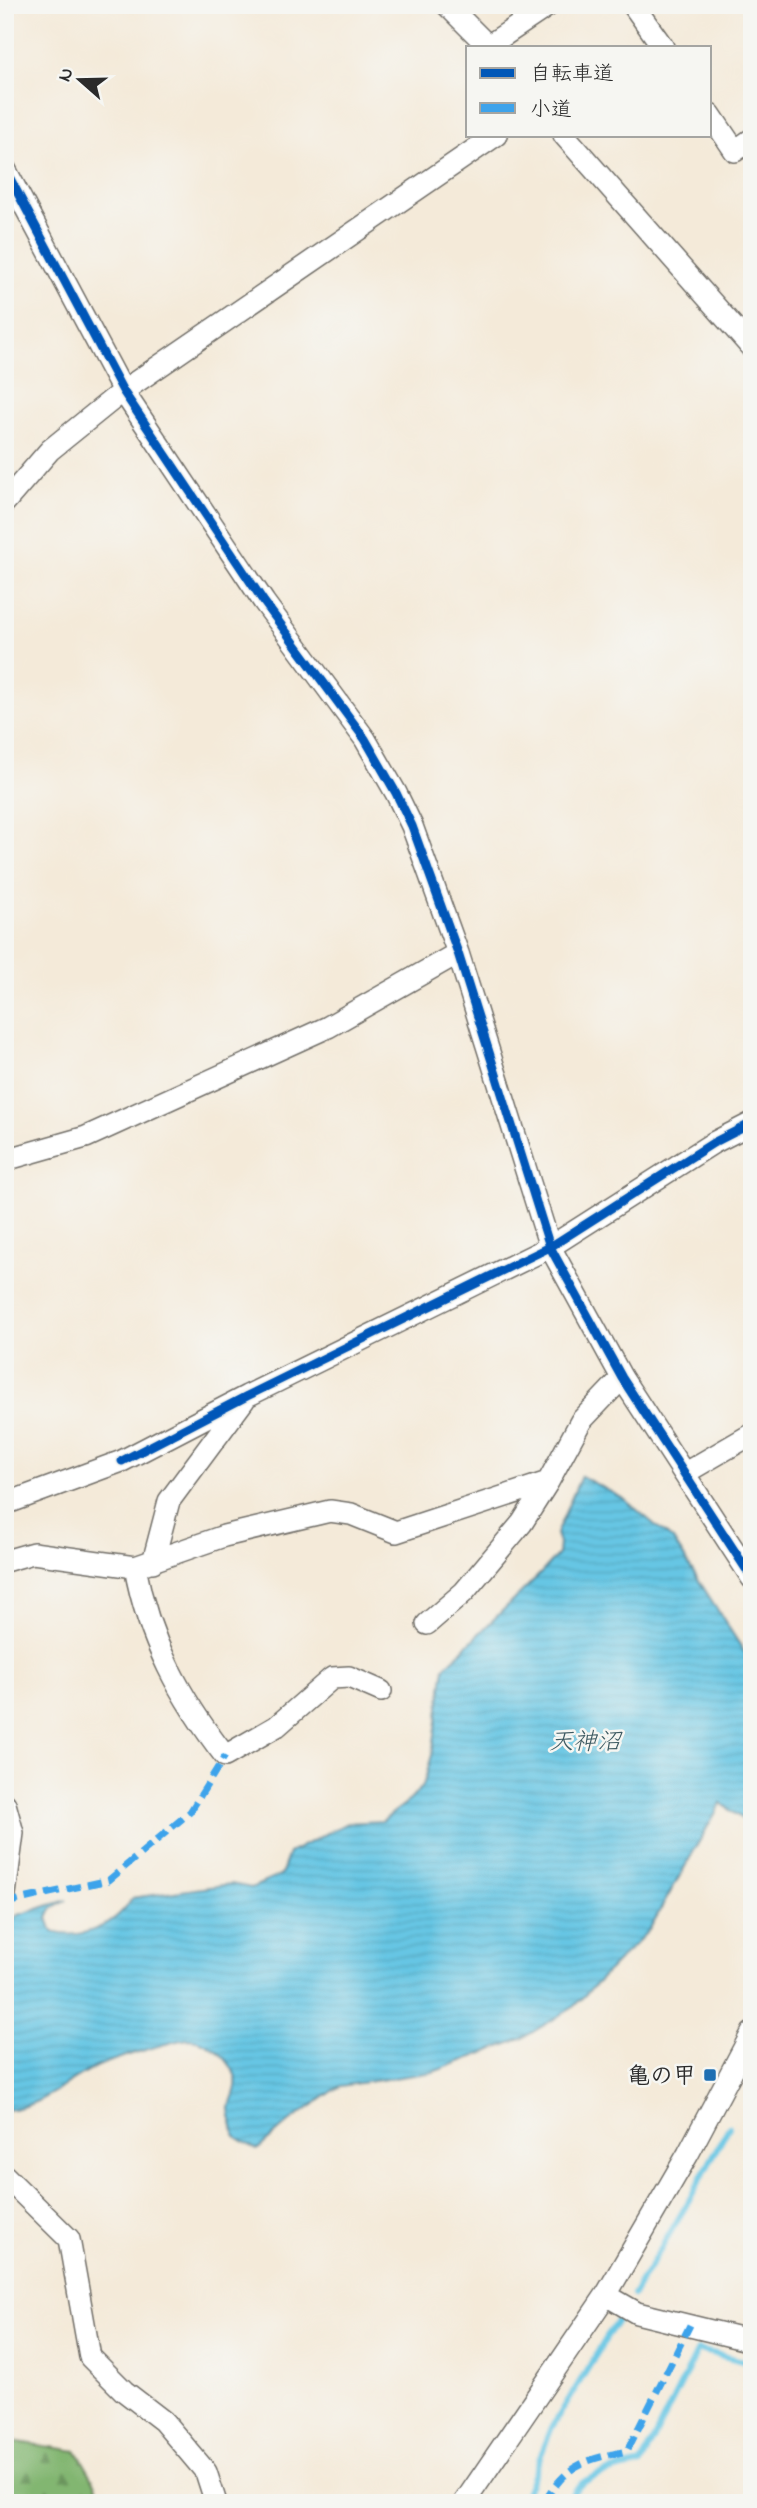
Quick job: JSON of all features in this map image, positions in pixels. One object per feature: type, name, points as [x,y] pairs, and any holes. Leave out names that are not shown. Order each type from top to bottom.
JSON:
[{"type":"street","points":[[447,5],[488,46],[549,5]]},
{"type":"street","points":[[633,5],[662,46]]},
{"type":"street","points":[[712,117],[735,151],[752,139]]},
{"type":"street","points":[[5,502],[50,450],[123,391],[495,136]]},
{"type":"street","points":[[565,136],[752,348]]},
{"type":"street","points":[[5,169],[123,391],[264,602],[365,739],[396,793],[412,826],[457,953],[550,1247],[622,1378],[752,1578]]},
{"type":"street","points":[[5,1160],[86,1137],[112,1126],[328,1027],[457,953]]},
{"type":"street","points":[[5,1504],[122,1461],[247,1396],[550,1247],[713,1143],[752,1123]]},
{"type":"street","points":[[426,1624],[464,1592],[522,1523],[581,1421],[622,1378]]},
{"type":"street","points":[[247,1396],[169,1501],[144,1564],[140,1598],[159,1652],[205,1730],[225,1756],[277,1726],[332,1678],[349,1677],[382,1691]]},
{"type":"street","points":[[685,1473],[752,1434]]},
{"type":"street","points":[[5,1560],[33,1553],[144,1564],[224,1536],[330,1511],[351,1514],[396,1532],[548,1482]]},
{"type":"street","points":[[5,1804],[13,1833],[5,1894]]},
{"type":"street","points":[[464,2503],[606,2295],[688,2154],[752,2033]]},
{"type":"street","points":[[5,2176],[69,2239],[90,2357],[124,2391],[163,2420],[206,2472],[216,2503]]},
{"type":"street","points":[[606,2295],[637,2313],[752,2341]]},
{"type":"green space","points":[[5,2440],[77,2451],[107,2503],[5,2503]]},
{"type":"water","name":"天神沼","points":[[581,1476],[624,1499],[673,1540],[752,1664],[750,1825],[721,1803],[649,1930],[572,2008],[521,2039],[433,2072],[340,2086],[289,2122],[257,2150],[235,2136],[230,2109],[236,2086],[233,2071],[218,2052],[197,2040],[170,2043],[104,2064],[41,2099],[5,2110],[5,1923],[18,1915],[67,1900],[52,1909],[48,1918],[53,1932],[75,1934],[108,1923],[132,1898],[231,1884],[251,1888],[281,1875],[289,1853],[347,1823],[382,1821],[410,1800],[423,1786],[432,1755],[445,1667],[558,1554],[556,1534]]},
{"type":"waterway","points":[[633,2295],[729,2127]]},
{"type":"waterway","points":[[522,2503],[552,2427],[618,2319]]},
{"type":"waterway","points":[[568,2503],[573,2493],[588,2479],[641,2464],[698,2350],[752,2363]]},
{"type":"marked path","points":[[5,1903],[109,1880],[190,1812],[225,1756]]},
{"type":"marked path","points":[[544,2503],[561,2479],[578,2465],[627,2451],[690,2325]]},
{"type":"cycle path","points":[[5,169],[123,391],[264,602],[365,739],[396,793],[412,826],[458,953],[550,1247],[622,1378],[752,1578]]},
{"type":"cycle path","points":[[122,1461],[247,1396],[550,1247],[713,1143],[752,1123]]},
{"type":"place","name":"亀の甲","points":[[710,2075]]}]
